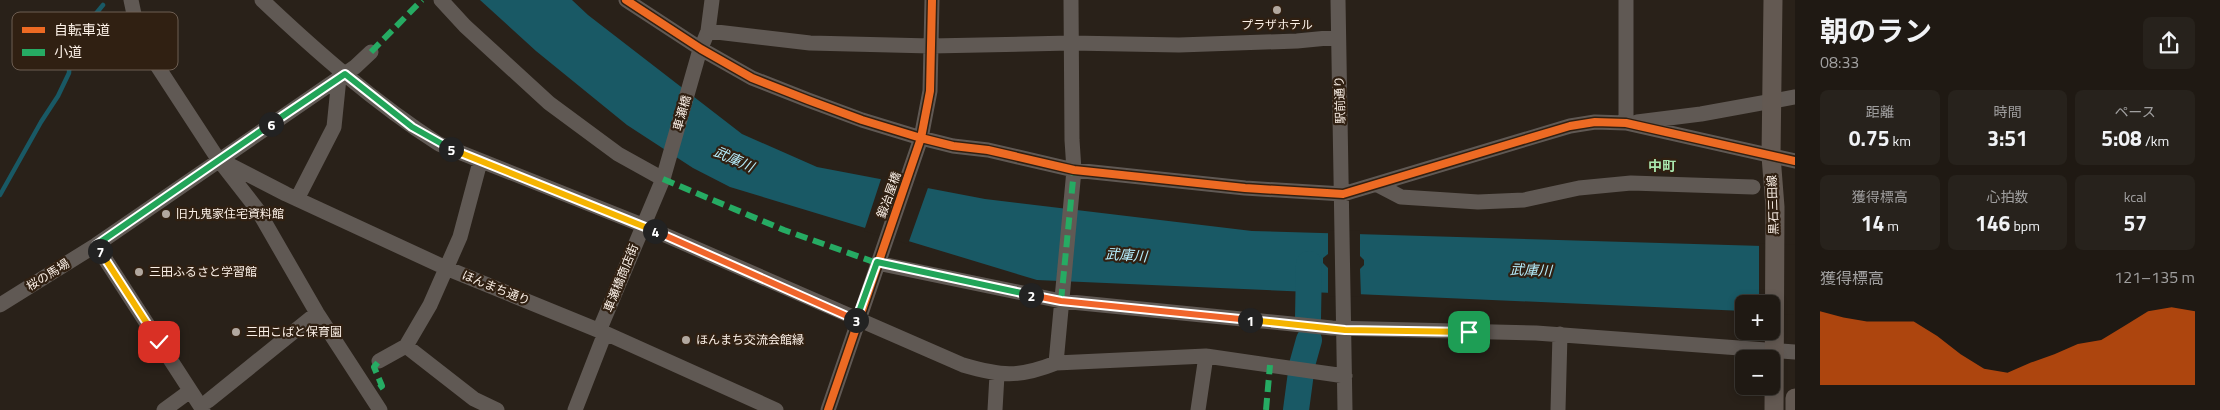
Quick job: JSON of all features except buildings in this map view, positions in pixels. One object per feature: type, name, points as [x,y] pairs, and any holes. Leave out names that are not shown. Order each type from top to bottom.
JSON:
[{"type":"main road","name":"黒石三田線","points":[[1773,0],[1771,156],[1775,207],[1774,410]]},
{"type":"main road","points":[[1795,398],[1795,410]]},
{"type":"street","points":[[262,0],[342,76],[412,127],[439,144],[480,162],[642,225],[963,366],[997,375],[1034,372],[1056,363],[1206,356],[1345,376]]},
{"type":"street","points":[[441,0],[465,26],[549,103],[618,154],[664,176]]},
{"type":"street","points":[[626,0],[700,51],[752,78],[920,141],[988,150],[1074,174],[1343,198],[1378,185],[1570,126],[1595,122],[1626,123],[1700,114],[1795,97]]},
{"type":"street","name":"車瀬橋","points":[[642,225],[664,176],[700,51],[708,31],[712,0]]},
{"type":"street","name":"鍛冶屋橋","points":[[828,410],[878,259],[920,141],[930,91],[932,0]]},
{"type":"street","points":[[1056,363],[1074,174],[1071,0]]},
{"type":"street","name":"駅前通り","points":[[1338,0],[1343,198],[1345,410]]},
{"type":"street","points":[[1626,0],[1626,123]]},
{"type":"street","points":[[708,31],[810,44],[932,46],[1071,43],[1179,45],[1297,41],[1338,37]]},
{"type":"street","name":"桜の馬場","points":[[0,305],[96,245],[218,159],[342,76],[371,52]]},
{"type":"street","points":[[160,70],[218,159],[257,209],[317,313],[380,410]]},
{"type":"street","points":[[297,199],[334,127],[342,76]]},
{"type":"street","points":[[1626,123],[1795,161]]},
{"type":"street","name":"ほんまち通り","points":[[218,159],[297,199],[446,268],[602,332],[776,410]]},
{"type":"street","points":[[379,361],[406,346],[430,305],[460,237],[480,162]]},
{"type":"street","points":[[1378,185],[1401,197],[1478,202],[1524,200],[1579,188],[1631,183],[1753,187]]},
{"type":"street","name":"車瀬橋商店街","points":[[575,410],[642,225]]},
{"type":"street","points":[[96,245],[190,391],[203,407],[317,313]]},
{"type":"street","points":[[878,259],[1061,298],[1345,326],[1560,334],[1774,347],[1795,352]]},
{"type":"street","points":[[1558,410],[1560,334]]},
{"type":"street","points":[[406,346],[474,399],[497,410]]},
{"type":"street","points":[[1198,410],[1206,356]]},
{"type":"street","points":[[995,410],[997,375]]},
{"type":"street","points":[[164,410],[190,391]]},
{"type":"water","name":"武庫川","points":[[480,0],[572,0],[588,15],[742,134],[817,167],[985,199],[1252,231],[1795,247],[1775,295],[1735,295],[1735,311],[1037,280],[730,187],[693,168],[627,125],[536,51]]},
{"type":"pier","points":[[882,176],[929,185],[908,244],[864,231]]},
{"type":"pier","points":[[1328,230],[1360,231],[1360,256],[1364,260],[1364,265],[1360,269],[1361,297],[1328,296],[1328,268],[1323,263],[1323,258],[1328,254]]},
{"type":"pier","points":[[1759,243],[1795,245],[1795,315],[1780,314],[1780,295],[1759,295]]},
{"type":"waterway","points":[[97,12],[103,5]]},
{"type":"waterway","points":[[0,195],[41,122],[58,96],[69,70]]},
{"type":"waterway","points":[[1308,318],[1309,264]]},
{"type":"waterway","points":[[1296,410],[1302,365],[1309,340]]},
{"type":"marked path","points":[[371,52],[422,0]]},
{"type":"marked path","points":[[1061,301],[1074,170]]},
{"type":"marked path","points":[[663,179],[784,230],[877,263],[1061,301],[1345,330]]},
{"type":"marked path","points":[[379,361],[374,367],[382,386],[379,388]]},
{"type":"marked path","points":[[1266,410],[1270,365]]},
{"type":"cycle path","points":[[626,0],[701,49],[752,78],[808,100],[862,120],[921,138],[953,146],[988,150],[1074,170],[1245,188],[1343,194],[1570,126],[1595,122],[1626,123],[1795,161]]},
{"type":"cycle path","points":[[828,410],[921,138],[930,91],[932,0]]},
{"type":"place","name":"プラザホテル","points":[[1277,10]]},
{"type":"place","name":"旧九鬼家住宅資料館","points":[[166,214]]},
{"type":"place","name":"三田ふるさと学習館","points":[[139,272]]},
{"type":"place","name":"三田こばと保育園","points":[[236,332]]},
{"type":"place","name":"ほんまち交流会館縁","points":[[686,340]]},
{"type":"district","name":"中町","points":[[1662,166]]},
{"type":"route","points":[[159,342],[96,245],[218,159],[345,74],[412,127],[439,144],[480,162],[642,225],[858,320],[877,262],[1061,301],[1345,330],[1469,332]]}]
